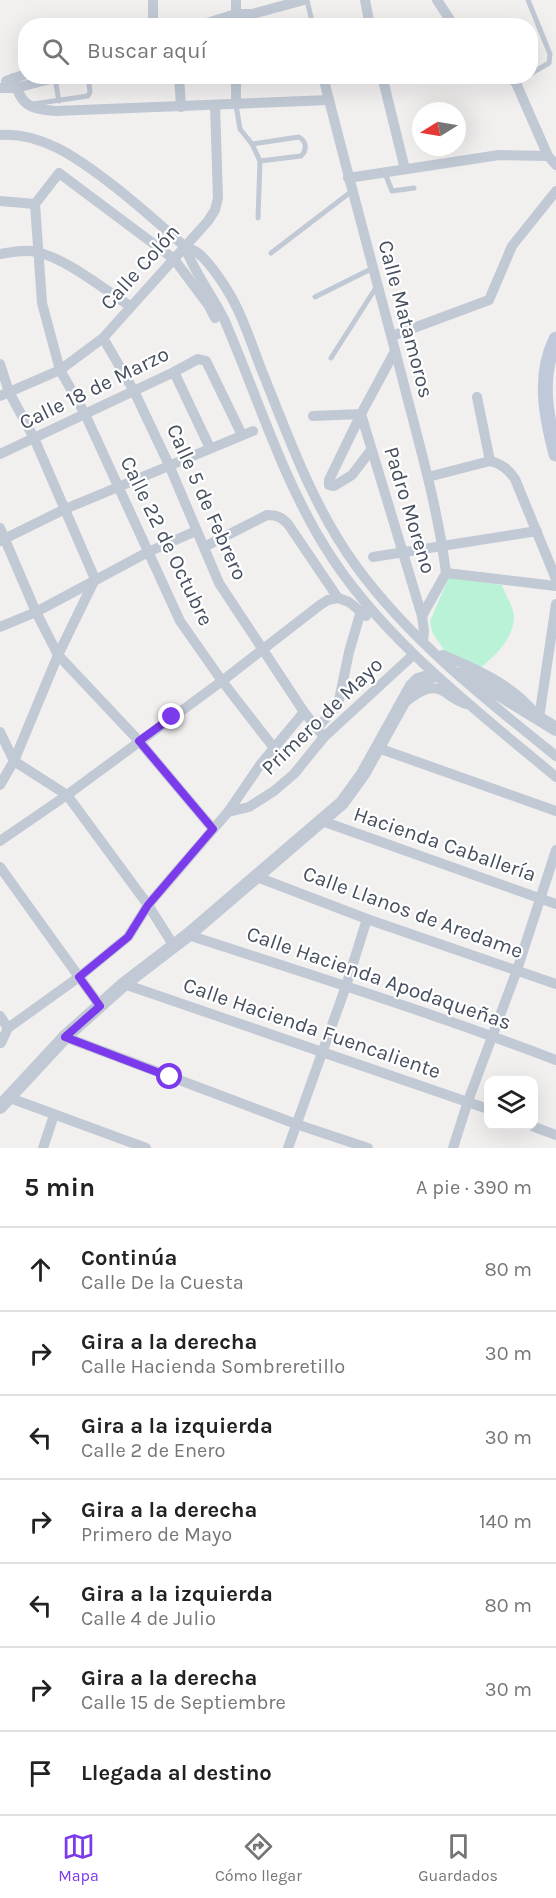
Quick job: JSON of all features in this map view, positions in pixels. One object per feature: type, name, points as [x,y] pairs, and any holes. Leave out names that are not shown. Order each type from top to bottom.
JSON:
[{"type":"main road","points":[[556,339],[547,366],[544,390],[556,454]]},
{"type":"street","points":[[153,0],[153,18]]},
{"type":"street","points":[[236,0],[236,18]]},
{"type":"street","points":[[244,18],[306,0]]},
{"type":"street","points":[[365,0],[368,18]]},
{"type":"street","points":[[438,0],[449,18]]},
{"type":"street","points":[[0,88],[18,80]]},
{"type":"street","points":[[0,83],[18,82]]},
{"type":"street","points":[[14,83],[25,104],[36,110],[181,107],[329,100]]},
{"type":"street","points":[[180,84],[181,107]]},
{"type":"street","points":[[236,84],[236,105]]},
{"type":"street","name":"Calle Matamoros","points":[[325,84],[348,178],[428,477],[443,546],[446,573]]},
{"type":"street","points":[[384,84],[405,169]]},
{"type":"street","points":[[515,84],[552,161]]},
{"type":"street","name":"Calle Colón","points":[[4,394],[60,370],[103,338],[208,220],[215,210],[218,198],[215,105]]},
{"type":"street","points":[[2,132],[36,140],[71,154],[129,197],[185,247],[197,252],[226,288],[244,325],[302,469],[331,527],[356,567],[391,609],[472,688],[556,756]]},
{"type":"street","points":[[348,178],[499,155],[552,161]]},
{"type":"street","points":[[0,201],[35,204],[59,173],[174,259],[209,306],[215,318]]},
{"type":"street","points":[[392,336],[485,302],[492,296],[512,246],[556,191]]},
{"type":"street","name":"Calle 22 de Octubre","points":[[35,204],[37,252],[44,313],[60,370],[85,414],[180,621],[222,681],[274,748]]},
{"type":"street","points":[[185,247],[189,261],[225,319],[279,457],[300,502],[325,547],[350,585],[379,618],[472,705],[556,777]]},
{"type":"street","points":[[0,254],[18,251],[37,252],[71,267],[130,306]]},
{"type":"street","name":"Calle 5 de Febrero","points":[[103,338],[134,391],[169,465],[219,583],[304,712],[320,732]]},
{"type":"street","points":[[371,450],[346,479],[334,486],[329,485],[329,480],[361,414],[395,351]]},
{"type":"street","name":"Calle 18 de Marzo","points":[[0,454],[198,359],[206,361],[247,433],[210,448]]},
{"type":"street","points":[[0,364],[4,394],[34,438],[95,579],[58,655],[14,761],[0,785]]},
{"type":"street","name":"Calle 5 de Febrero","points":[[174,372],[210,448]]},
{"type":"street","points":[[477,397],[490,460]]},
{"type":"street","points":[[313,416],[361,414]]},
{"type":"street","name":"Padro Moreno","points":[[361,414],[422,616],[423,641]]},
{"type":"street","points":[[3,540],[65,509],[210,448]]},
{"type":"street","points":[[428,477],[490,460],[500,463],[515,479],[556,579]]},
{"type":"street","points":[[204,547],[267,515],[276,515],[288,524],[338,598]]},
{"type":"street","points":[[0,528],[3,540],[58,655],[139,741],[213,829]]},
{"type":"street","points":[[0,627],[36,612],[148,552],[196,531]]},
{"type":"street","points":[[373,557],[537,531]]},
{"type":"street","points":[[422,616],[446,573],[556,585]]},
{"type":"street","points":[[0,841],[67,795],[222,681],[320,605],[338,598],[349,602],[361,611],[349,652],[338,705],[320,732]]},
{"type":"street","points":[[539,718],[556,604]]},
{"type":"street","name":"Primero de Mayo","points":[[1,1043],[8,1028],[79,977],[128,937],[148,905],[228,812],[249,807],[274,791],[294,774],[320,732],[414,658],[361,611]]},
{"type":"street","points":[[434,651],[505,686],[522,697],[539,718]]},
{"type":"street","points":[[462,674],[556,729]]},
{"type":"street","points":[[3,1104],[65,1037],[124,984],[188,935],[342,803],[355,788],[401,704],[418,680],[432,676]]},
{"type":"street","points":[[401,704],[419,692],[433,688],[439,689],[460,703],[472,705]]},
{"type":"street","points":[[228,812],[260,765],[304,712]]},
{"type":"street","points":[[0,732],[14,761],[67,795],[148,905],[174,946]]},
{"type":"street","points":[[378,748],[556,811]]},
{"type":"street","name":"Hacienda Caballería","points":[[322,821],[556,904]]},
{"type":"street","points":[[453,1148],[517,970],[556,850]]},
{"type":"street","points":[[0,867],[100,1006]]},
{"type":"street","name":"Calle Llanos de Aredame","points":[[257,877],[367,919],[556,984]]},
{"type":"street","points":[[288,1148],[346,986],[367,919]]},
{"type":"street","name":"Calle Hacienda Apodaqueñas","points":[[188,935],[346,986],[556,1060]]},
{"type":"street","name":"Calle Hacienda Fuencaliente","points":[[124,984],[484,1107]]},
{"type":"street","points":[[0,1016],[8,1028]]},
{"type":"street","points":[[65,1037],[296,1124],[368,1148]]},
{"type":"street","points":[[3,1104],[54,1115],[122,1144],[146,1148]]},
{"type":"street","points":[[43,1148],[54,1115]]},
{"type":"street","points":[[538,1128],[556,1135]]},
{"type":"lane","points":[[306,0],[311,18]]},
{"type":"lane","points":[[528,0],[535,18]]},
{"type":"lane","points":[[538,25],[550,54],[549,63],[538,70]]},
{"type":"lane","points":[[58,84],[59,101]]},
{"type":"lane","points":[[25,104],[88,96],[89,84]]},
{"type":"lane","points":[[236,105],[240,129],[252,144],[260,161],[258,218]]},
{"type":"lane","points":[[252,144],[292,137],[299,137],[305,143],[301,156],[260,161]]},
{"type":"lane","points":[[385,172],[392,191],[414,188]]},
{"type":"lane","points":[[271,253],[352,191]]},
{"type":"lane","points":[[315,297],[373,268]]},
{"type":"lane","points":[[331,358],[378,286]]},
{"type":"green space","points":[[449,577],[502,585],[512,608],[514,616],[511,632],[497,653],[479,669],[451,660],[432,632],[430,621]]},
{"type":"route","points":[[170,1077],[65,1037],[100,1006],[79,977],[121,945],[136,926],[148,905],[213,829],[139,741],[172,717]]}]
